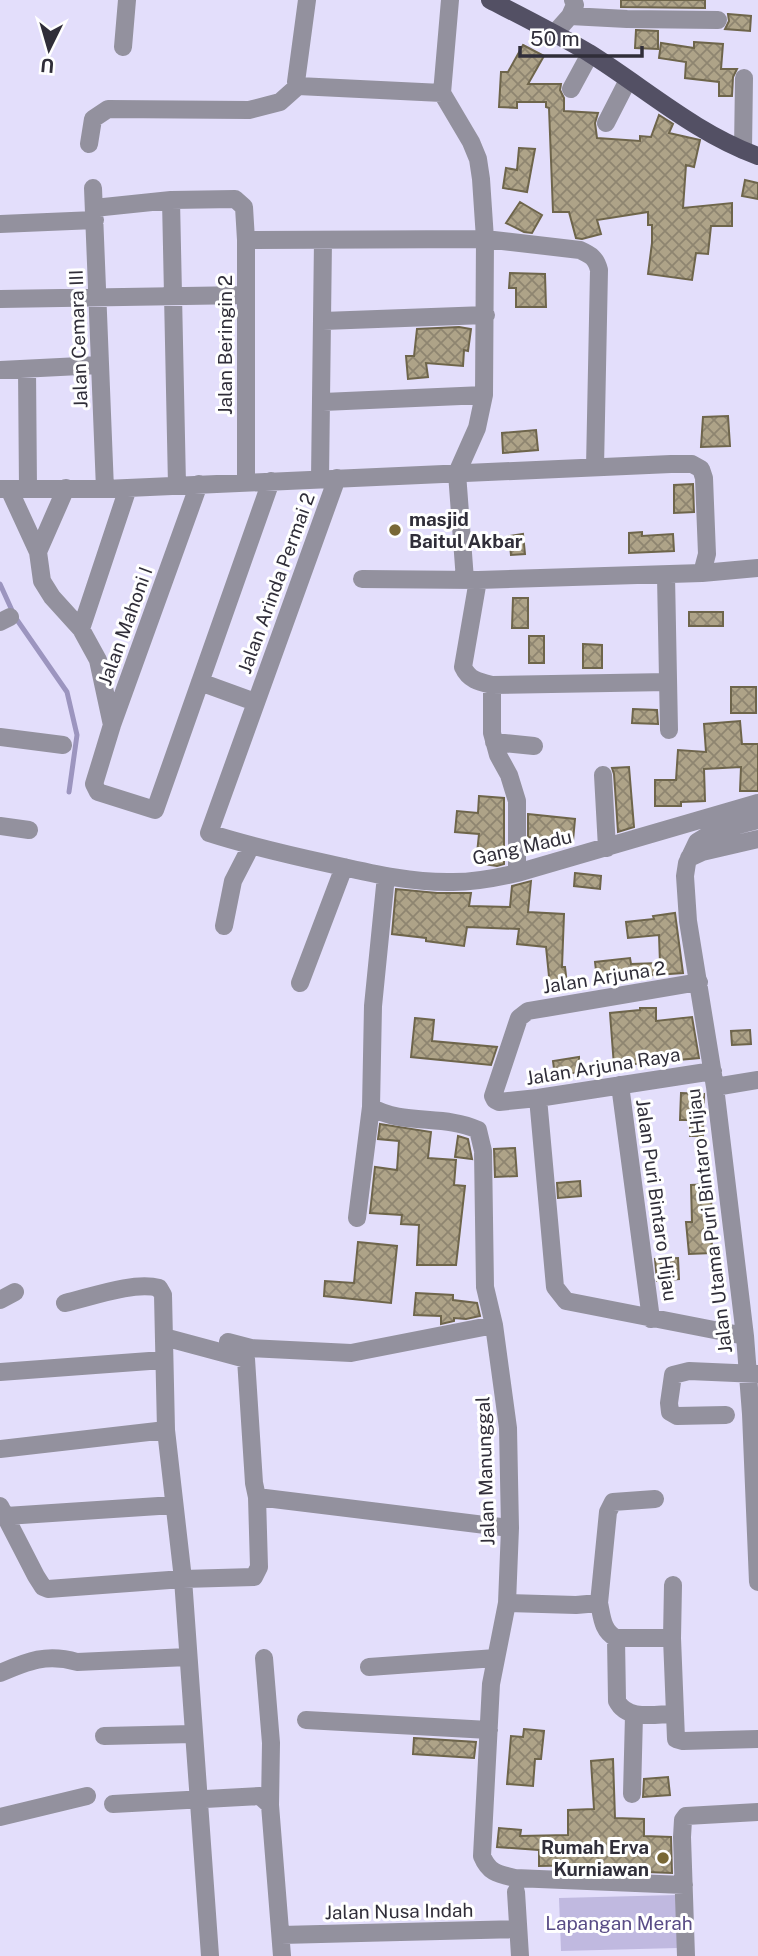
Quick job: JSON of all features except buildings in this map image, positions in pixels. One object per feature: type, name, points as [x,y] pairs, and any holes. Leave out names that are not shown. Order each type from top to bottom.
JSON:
[{"type":"main road","points":[[490,0],[590,54],[701,128],[750,153]]},
{"type":"street","points":[[122,47],[127,0]]},
{"type":"street","points":[[298,86],[296,82],[307,0]]},
{"type":"street","points":[[450,0],[442,93],[478,159],[485,239],[484,396],[477,428],[457,473],[471,580],[463,667],[473,680],[492,685],[668,682]]},
{"type":"street","points":[[554,34],[571,8],[639,20],[718,20]]},
{"type":"street","points":[[571,89],[590,54]]},
{"type":"street","points":[[744,78],[750,153]]},
{"type":"street","points":[[606,123],[628,80]]},
{"type":"street","points":[[89,144],[93,119],[108,109],[249,110],[279,102],[298,86],[442,93]]},
{"type":"street","name":"Jalan Cemara III","points":[[93,188],[105,489]]},
{"type":"street","name":"Jalan Beringin 2","points":[[171,200],[235,199],[244,207],[246,482]]},
{"type":"street","points":[[0,224],[94,214],[171,200],[177,485]]},
{"type":"street","points":[[246,240],[485,239],[580,250],[592,255],[599,270],[595,467]]},
{"type":"street","name":"Jalan Arinda Permai 2","points":[[212,825],[329,479],[323,402],[323,240]]},
{"type":"street","points":[[0,299],[246,295]]},
{"type":"street","points":[[323,321],[486,315]]},
{"type":"street","points":[[0,370],[100,365]]},
{"type":"street","points":[[27,369],[28,489]]},
{"type":"street","points":[[323,402],[484,396]]},
{"type":"street","name":"Jalan Arinda Permai 2","points":[[111,724],[98,660],[81,629],[52,597],[42,581],[38,552],[4,489],[105,489],[692,464],[701,469],[704,478],[707,554],[702,573]]},
{"type":"street","name":"Jalan Arinda Permai 2","points":[[94,784],[98,792],[155,810],[271,481]]},
{"type":"street","name":"Jalan Mahoni I","points":[[94,784],[111,724],[199,484]]},
{"type":"street","points":[[38,552],[66,488]]},
{"type":"street","points":[[81,629],[128,488]]},
{"type":"street","points":[[362,579],[666,576],[758,568]]},
{"type":"street","points":[[666,576],[669,730]]},
{"type":"street","name":"Jalan Arinda Permai 2","points":[[200,682],[255,702]]},
{"type":"street","points":[[492,685],[491,720],[494,742],[509,775],[517,802],[517,873]]},
{"type":"street","points":[[0,737],[63,745]]},
{"type":"street","points":[[494,742],[534,746]]},
{"type":"street","points":[[603,775],[607,848]]},
{"type":"street","name":"Gang Madu","points":[[212,825],[209,833],[251,846],[386,876],[416,881],[453,882],[484,880],[517,873],[758,803]]},
{"type":"street","points":[[689,858],[697,842],[706,835],[758,820]]},
{"type":"street","points":[[0,826],[29,830]]},
{"type":"street","points":[[689,858],[702,852],[758,839]]},
{"type":"street","points":[[224,926],[233,881],[251,846]]},
{"type":"street","name":"Jalan Utama Puri Bintaro Hijau","points":[[689,858],[685,876],[686,904],[714,1079],[745,1336],[753,1375],[758,1582]]},
{"type":"street","points":[[300,983],[344,867]]},
{"type":"street","points":[[357,1218],[371,1107],[373,1006],[386,876]]},
{"type":"street","name":"Jalan Arjuna 2","points":[[499,1102],[493,1096],[519,1018],[527,1011],[699,982]]},
{"type":"street","name":"Jalan Arjuna Raya","points":[[499,1102],[620,1086],[714,1079],[758,1080]]},
{"type":"street","name":"Jalan Puri Bintaro Hijau","points":[[620,1086],[651,1319]]},
{"type":"street","name":"Jalan Puri Bintaro Hijau","points":[[538,1098],[555,1287],[566,1301],[745,1336]]},
{"type":"street","name":"Jalan Manunggal","points":[[371,1107],[393,1116],[441,1119],[467,1125],[478,1130],[483,1152],[485,1287],[494,1325],[508,1427],[510,1528],[507,1603],[491,1684],[482,1856],[486,1866],[493,1873],[515,1878],[684,1885]]},
{"type":"street","points":[[65,1303],[137,1287],[159,1288],[163,1295],[166,1430],[183,1578],[210,1956]]},
{"type":"street","points":[[203,1347],[217,1339],[251,1348],[351,1353],[494,1325]]},
{"type":"street","points":[[164,1337],[247,1359],[257,1497],[259,1567],[254,1577],[183,1578],[53,1589],[43,1587],[3,1511],[174,1505]]},
{"type":"street","points":[[0,1372],[163,1360]]},
{"type":"street","points":[[726,1415],[677,1416],[670,1412],[673,1375],[689,1371],[753,1375]]},
{"type":"street","points":[[0,1449],[166,1430]]},
{"type":"street","points":[[257,1497],[510,1528]]},
{"type":"street","points":[[655,1499],[613,1502],[608,1512],[599,1603],[606,1632],[616,1638],[672,1638]]},
{"type":"street","points":[[673,1585],[672,1638],[677,1739],[758,1739]]},
{"type":"street","points":[[507,1603],[599,1603]]},
{"type":"street","points":[[616,1638],[617,1701],[620,1708],[634,1715],[674,1714]]},
{"type":"street","points":[[0,1674],[35,1659],[49,1657],[77,1662],[188,1657]]},
{"type":"street","points":[[264,1658],[271,1742],[270,1805],[282,1956]]},
{"type":"street","points":[[369,1667],[496,1658]]},
{"type":"street","points":[[632,1794],[634,1715]]},
{"type":"street","points":[[306,1720],[489,1731]]},
{"type":"street","points":[[104,1736],[193,1734]]},
{"type":"street","points":[[0,1816],[87,1796]]},
{"type":"street","points":[[113,1804],[260,1796],[270,1805]]},
{"type":"street","points":[[686,1956],[681,1828],[686,1816],[758,1812]]},
{"type":"street","points":[[516,1892],[520,1956]]},
{"type":"street","name":"Jalan Nusa Indah","points":[[281,1935],[518,1929]]},
{"type":"green space","name":"Lapangan Merah","points":[[677,1895],[678,1948],[561,1951],[559,1898]]},
{"type":"waterway","points":[[0,584],[15,617],[67,692],[77,735],[69,792]]},
{"type":"place","name":"masjid Baitul Akbar","points":[[395,530]]},
{"type":"place","name":"Rumah Erva Kurniawan","points":[[663,1858]]}]
